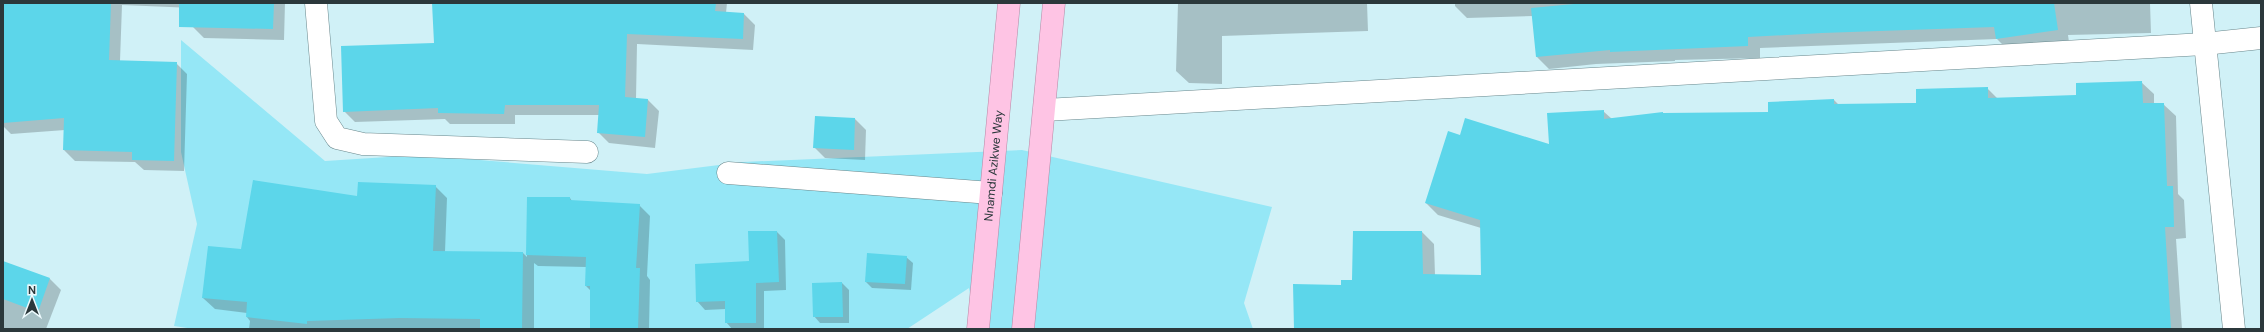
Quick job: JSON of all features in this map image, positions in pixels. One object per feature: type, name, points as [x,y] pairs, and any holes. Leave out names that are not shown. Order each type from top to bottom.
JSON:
[{"type":"highway","name":"Nnamdi Azikwe Way","points":[[978,329],[1009,3]]},
{"type":"highway","points":[[1023,329],[1054,3]]},
{"type":"street","points":[[316,3],[326,121],[337,138],[363,144],[587,152]]},
{"type":"street","points":[[2201,3],[2234,329]]},
{"type":"street","points":[[1045,110],[2204,44],[2261,38]]},
{"type":"street","points":[[728,173],[991,193]]},
{"type":"shaded area","points":[[181,40],[325,161],[419,155],[647,174],[743,162],[1022,150],[1272,207],[1244,303],[1253,329],[976,329],[969,288],[907,329],[194,329],[174,326],[197,224],[181,152]]},
{"type":"building","points":[[3,3],[111,3],[109,60],[177,62],[174,161],[132,160],[132,152],[63,150],[64,118],[3,123]]},
{"type":"building","points":[[179,3],[274,3],[273,29],[179,27]]},
{"type":"building","points":[[432,3],[716,3],[715,11],[744,13],[743,39],[627,34],[625,97],[648,99],[645,137],[597,133],[599,105],[505,105],[504,114],[438,113],[438,108],[343,112],[341,46],[434,43]]},
{"type":"building","points":[[1585,3],[2054,3],[2058,30],[1996,39],[1994,27],[1822,33],[1748,37],[1748,46],[1610,52],[1610,50],[1536,57],[1531,8]]},
{"type":"building","points":[[2142,81],[2143,103],[2164,103],[2167,186],[2173,186],[2174,227],[2165,227],[2171,329],[1294,329],[1293,284],[1341,285],[1341,280],[1352,280],[1353,231],[1422,231],[1423,274],[1481,275],[1480,220],[1425,203],[1448,131],[1460,135],[1465,118],[1549,144],[1547,113],[1604,110],[1604,119],[1663,112],[1768,112],[1768,102],[1834,99],[1834,104],[1916,103],[1916,89],[1988,87],[1988,98],[2076,95],[2076,83]]},
{"type":"building","points":[[815,116],[855,118],[854,150],[813,148]]},
{"type":"building","points":[[253,180],[357,196],[358,182],[436,185],[433,251],[523,252],[522,329],[480,329],[480,319],[400,318],[307,321],[307,324],[246,317],[247,302],[202,298],[208,246],[241,249]]},
{"type":"building","points":[[527,197],[570,197],[570,200],[640,204],[636,268],[640,268],[638,329],[590,329],[590,286],[585,286],[586,257],[526,255]]},
{"type":"building","points":[[748,231],[777,231],[779,282],[756,283],[756,323],[725,323],[725,301],[696,302],[695,264],[749,261]]},
{"type":"building","points":[[867,253],[907,256],[905,284],[865,282]]},
{"type":"building","points":[[3,261],[50,278],[38,312],[3,299]]},
{"type":"building","points":[[842,282],[843,317],[813,317],[812,283]]}]
